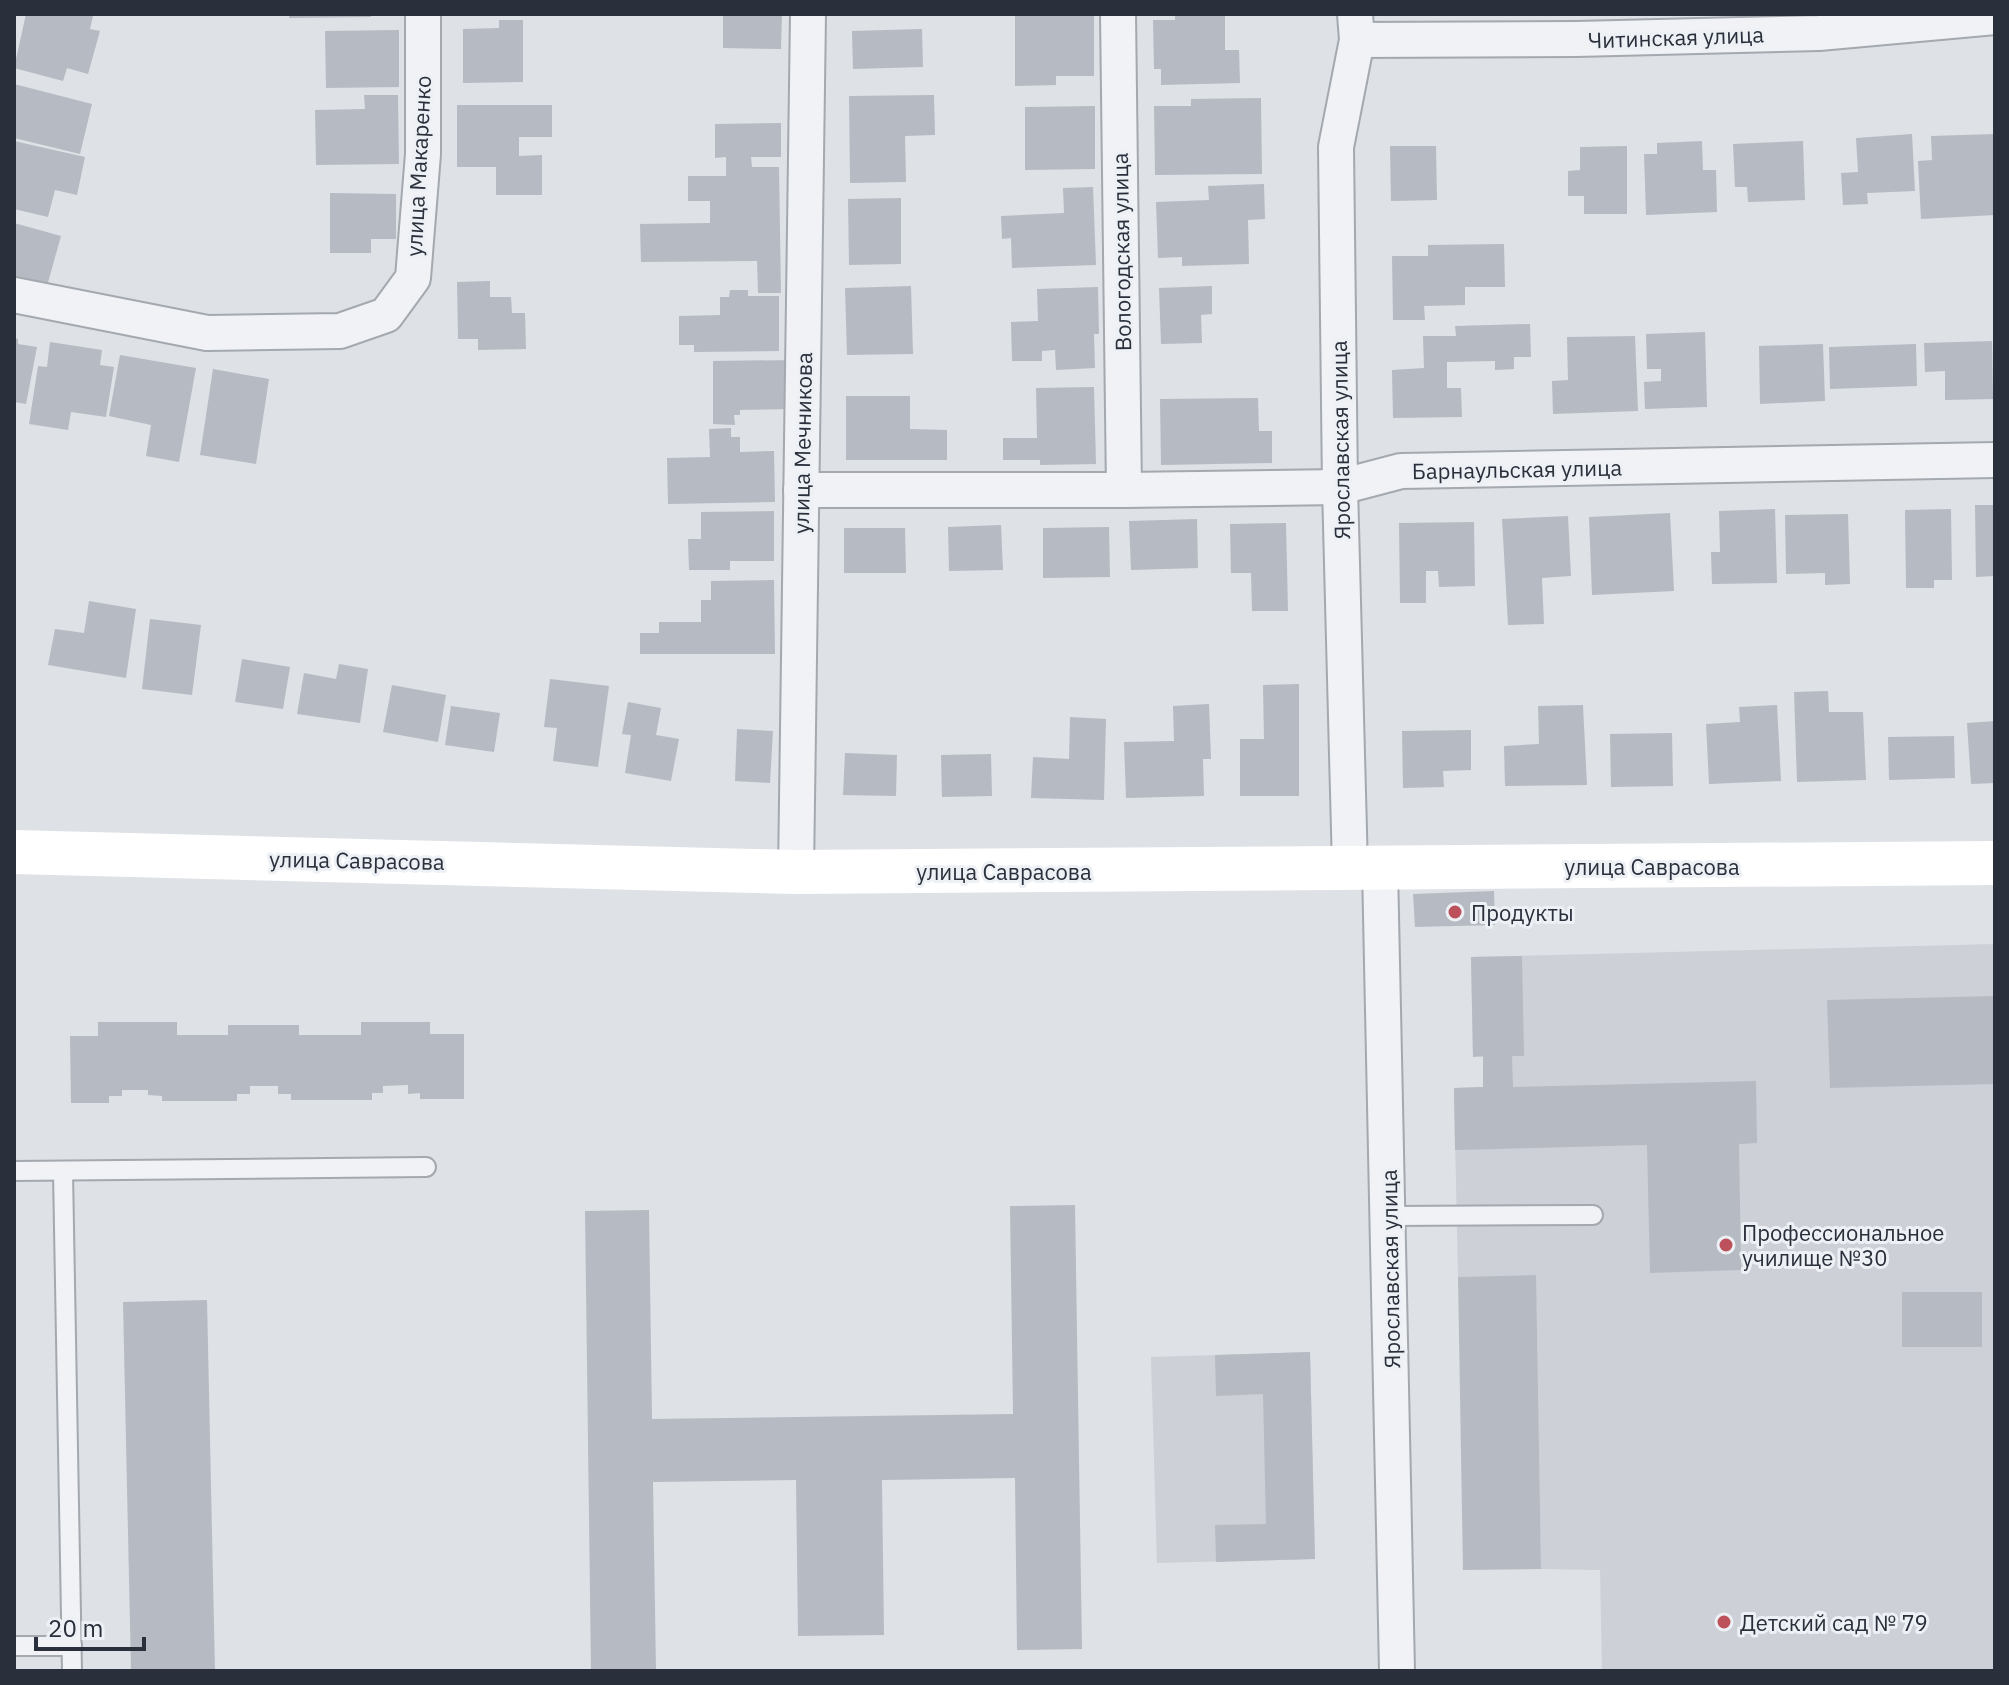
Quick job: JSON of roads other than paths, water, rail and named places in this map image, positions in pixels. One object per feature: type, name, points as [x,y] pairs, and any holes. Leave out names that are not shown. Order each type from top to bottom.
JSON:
[{"type":"street","name":"улица Макаренко","points":[[14,295],[207,333],[340,331],[386,315],[413,278],[423,154],[423,14]]},
{"type":"street","name":"улица Мечникова","points":[[796,872],[808,14]]},
{"type":"street","name":"Вологодская улица","points":[[1118,14],[1124,490]]},
{"type":"street","name":"Читинская улица","points":[[1356,27],[1576,39],[1819,33],[1995,17]]},
{"type":"street","name":"Ярославская улица","points":[[1356,27],[1336,147],[1340,487],[1389,1216],[1397,1671]]},
{"type":"street","name":"Барнаульская улица","points":[[801,490],[1340,487],[1401,471],[1995,460]]},
{"type":"street","name":"улица Саврасова","points":[[14,852],[796,872],[1995,863]]},
{"type":"lane","points":[[14,1171],[426,1167]]},
{"type":"lane","points":[[63,1172],[72,1671]]},
{"type":"lane","points":[[1389,1216],[1593,1215]]},
{"type":"lane","points":[[14,1646],[72,1646]]},
{"type":"place","name":"Продукты","points":[[1455,912]]},
{"type":"place","name":"Профессиональное училище №30","points":[[1726,1245]]},
{"type":"place","name":"Детский сад № 79","points":[[1724,1622]]}]
